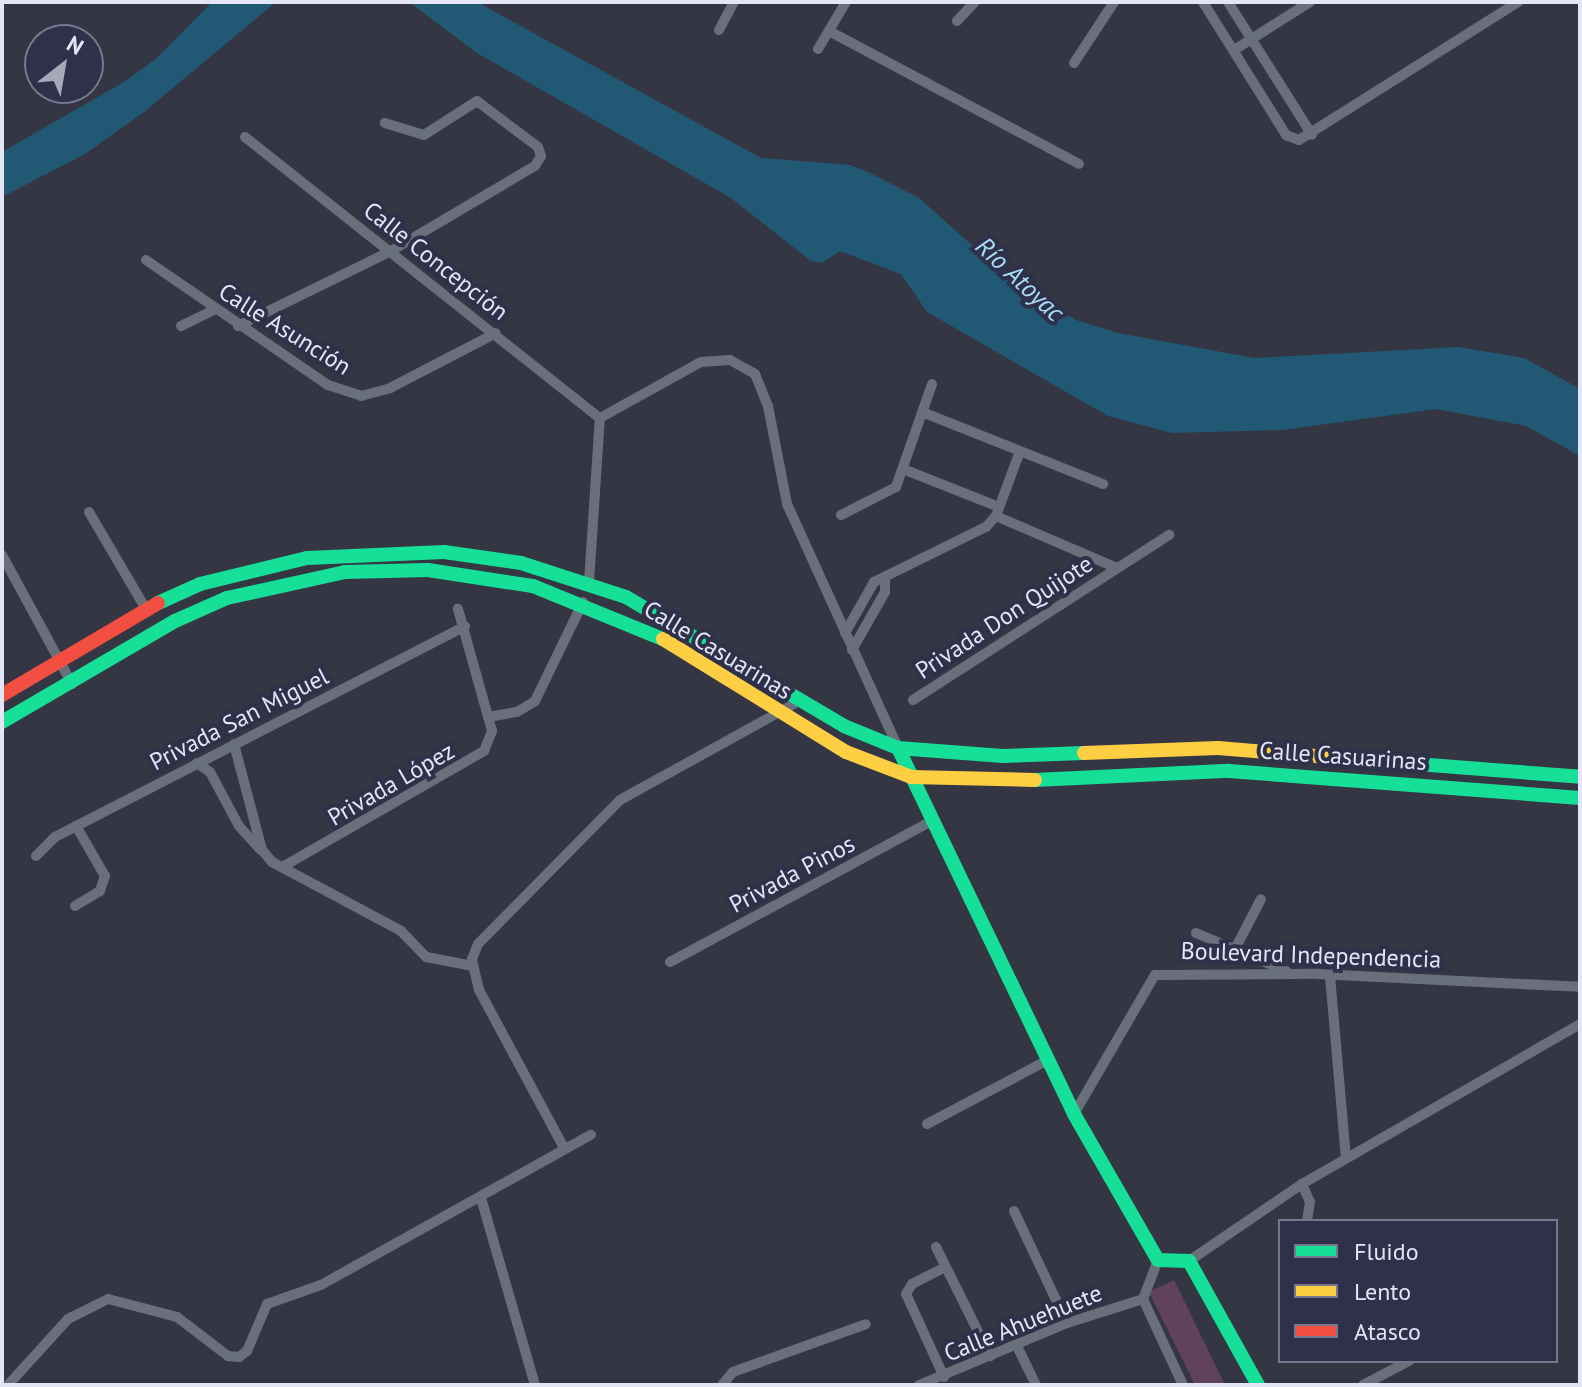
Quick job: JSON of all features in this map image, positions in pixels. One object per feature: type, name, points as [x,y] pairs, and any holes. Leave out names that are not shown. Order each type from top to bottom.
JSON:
[{"type":"main road","name":"Calle Casuarinas","points":[[2,695],[146,609],[200,584],[307,558],[398,550],[497,559],[589,582],[666,616],[801,700],[898,748],[1003,756],[1195,748],[1580,777]]},
{"type":"main road","name":"Calle Casuarinas","points":[[2,722],[72,684],[175,621],[227,598],[345,572],[452,573],[518,582],[583,602],[672,643],[846,752],[911,777],[1023,781],[1229,771],[1580,798]]},
{"type":"main road","points":[[898,748],[1074,1114],[1158,1260],[1189,1261],[1258,1385]]},
{"type":"street","points":[[719,30],[734,2]]},
{"type":"street","points":[[818,49],[846,2]]},
{"type":"street","points":[[957,21],[975,2]]},
{"type":"street","points":[[1074,63],[1114,2]]},
{"type":"street","points":[[1203,2],[1293,140],[1312,135],[1518,2]]},
{"type":"street","points":[[1228,2],[1312,135]]},
{"type":"street","points":[[1234,50],[1310,2]]},
{"type":"street","points":[[829,31],[1079,164]]},
{"type":"street","points":[[238,326],[391,251],[535,166],[541,156],[538,147],[477,101],[424,135],[385,123]]},
{"type":"street","name":"Calle Concepción","points":[[245,137],[600,418]]},
{"type":"street","name":"Calle Asunción","points":[[146,260],[214,310],[328,385],[361,396],[390,388],[496,333]]},
{"type":"street","points":[[181,326],[214,310]]},
{"type":"street","points":[[589,582],[600,418],[711,359],[730,360],[755,374],[768,406],[787,504],[898,748]]},
{"type":"street","points":[[841,515],[894,489],[932,384]]},
{"type":"street","points":[[922,412],[1103,484]]},
{"type":"street","points":[[845,633],[874,582],[975,534],[997,511],[1020,451]]},
{"type":"street","points":[[903,469],[1117,568]]},
{"type":"street","points":[[89,512],[146,609]]},
{"type":"street","name":"Privada Don Quijote","points":[[913,700],[1169,535]]},
{"type":"street","points":[[2,555],[72,684]]},
{"type":"street","points":[[852,650],[885,592],[885,578]]},
{"type":"street","points":[[458,609],[488,717],[517,712],[535,701],[583,602]]},
{"type":"street","name":"Privada San Miguel","points":[[36,856],[76,826],[465,626]]},
{"type":"street","points":[[563,1146],[479,990],[473,966],[488,929],[620,800],[801,700]]},
{"type":"street","name":"Privada López","points":[[284,866],[476,759],[490,742],[488,717]]},
{"type":"street","points":[[234,744],[262,850]]},
{"type":"street","points":[[197,763],[210,772],[239,826],[262,850],[284,866],[401,931],[426,957],[473,966]]},
{"type":"street","name":"Privada Pinos","points":[[670,962],[932,821]]},
{"type":"street","points":[[75,906],[100,891],[105,876],[76,826]]},
{"type":"street","points":[[1235,949],[1261,899]]},
{"type":"street","points":[[1196,933],[1292,974]]},
{"type":"street","name":"Boulevard Independencia","points":[[1074,1114],[1155,975],[1292,974],[1580,987]]},
{"type":"street","points":[[1330,976],[1346,1158]]},
{"type":"street","points":[[1189,1261],[1302,1184],[1580,1024]]},
{"type":"street","points":[[927,1124],[1048,1060]]},
{"type":"street","points":[[8,1385],[68,1319],[108,1299],[177,1317],[228,1356],[239,1357],[247,1351],[267,1304],[321,1285],[481,1198],[563,1146],[591,1135]]},
{"type":"street","points":[[1302,1184],[1310,1202],[1307,1219]]},
{"type":"street","points":[[481,1198],[535,1385]]},
{"type":"street","points":[[1014,1211],[1067,1323]]},
{"type":"street","points":[[936,1247],[990,1356]]},
{"type":"street","points":[[1158,1260],[1143,1299],[1183,1385]]},
{"type":"street","points":[[944,1268],[912,1284],[906,1294],[944,1377]]},
{"type":"street","name":"Calle Ahuehuete","points":[[919,1385],[1067,1323],[1143,1299]]},
{"type":"street","points":[[722,1385],[733,1372],[866,1324]]},
{"type":"street","points":[[1016,1344],[1036,1385]]},
{"type":"street","points":[[1363,1385],[1405,1363]]},
{"type":"shaded area","points":[[1174,1280],[1225,1385],[1195,1385],[1149,1292]]},
{"type":"water","points":[[212,2],[276,2],[144,112],[85,154],[2,197],[2,152],[86,104],[104,104],[104,93],[157,58]]},
{"type":"water","points":[[409,2],[477,2],[761,158],[850,165],[868,172],[919,198],[1011,280],[1076,320],[1118,333],[1254,358],[1458,347],[1524,358],[1580,389],[1580,456],[1526,426],[1436,409],[1282,430],[1172,433],[1108,416],[927,312],[901,274],[840,251],[822,263],[811,261],[731,198],[477,53]]},
{"type":"traffic: fast","points":[[158,603],[200,584],[307,558],[444,552],[521,563],[626,597],[844,726],[898,748],[1003,756],[1084,753]]},
{"type":"traffic: fast","points":[[2,722],[175,621],[227,598],[345,572],[428,570],[533,586],[663,639]]},
{"type":"traffic: fast","points":[[898,748],[1074,1114],[1158,1260],[1189,1261],[1258,1385]]},
{"type":"traffic: fast","points":[[1328,757],[1580,777]]},
{"type":"traffic: fast","points":[[1035,780],[1229,771],[1580,798]]},
{"type":"traffic: slow","points":[[663,639],[846,752],[911,777],[1035,780]]},
{"type":"traffic: slow","points":[[1084,753],[1218,748],[1328,757]]},
{"type":"traffic: jam","points":[[2,695],[158,603]]},
{"type":"water label","name":"Río Atoyac","points":[[1020,279]]}]
